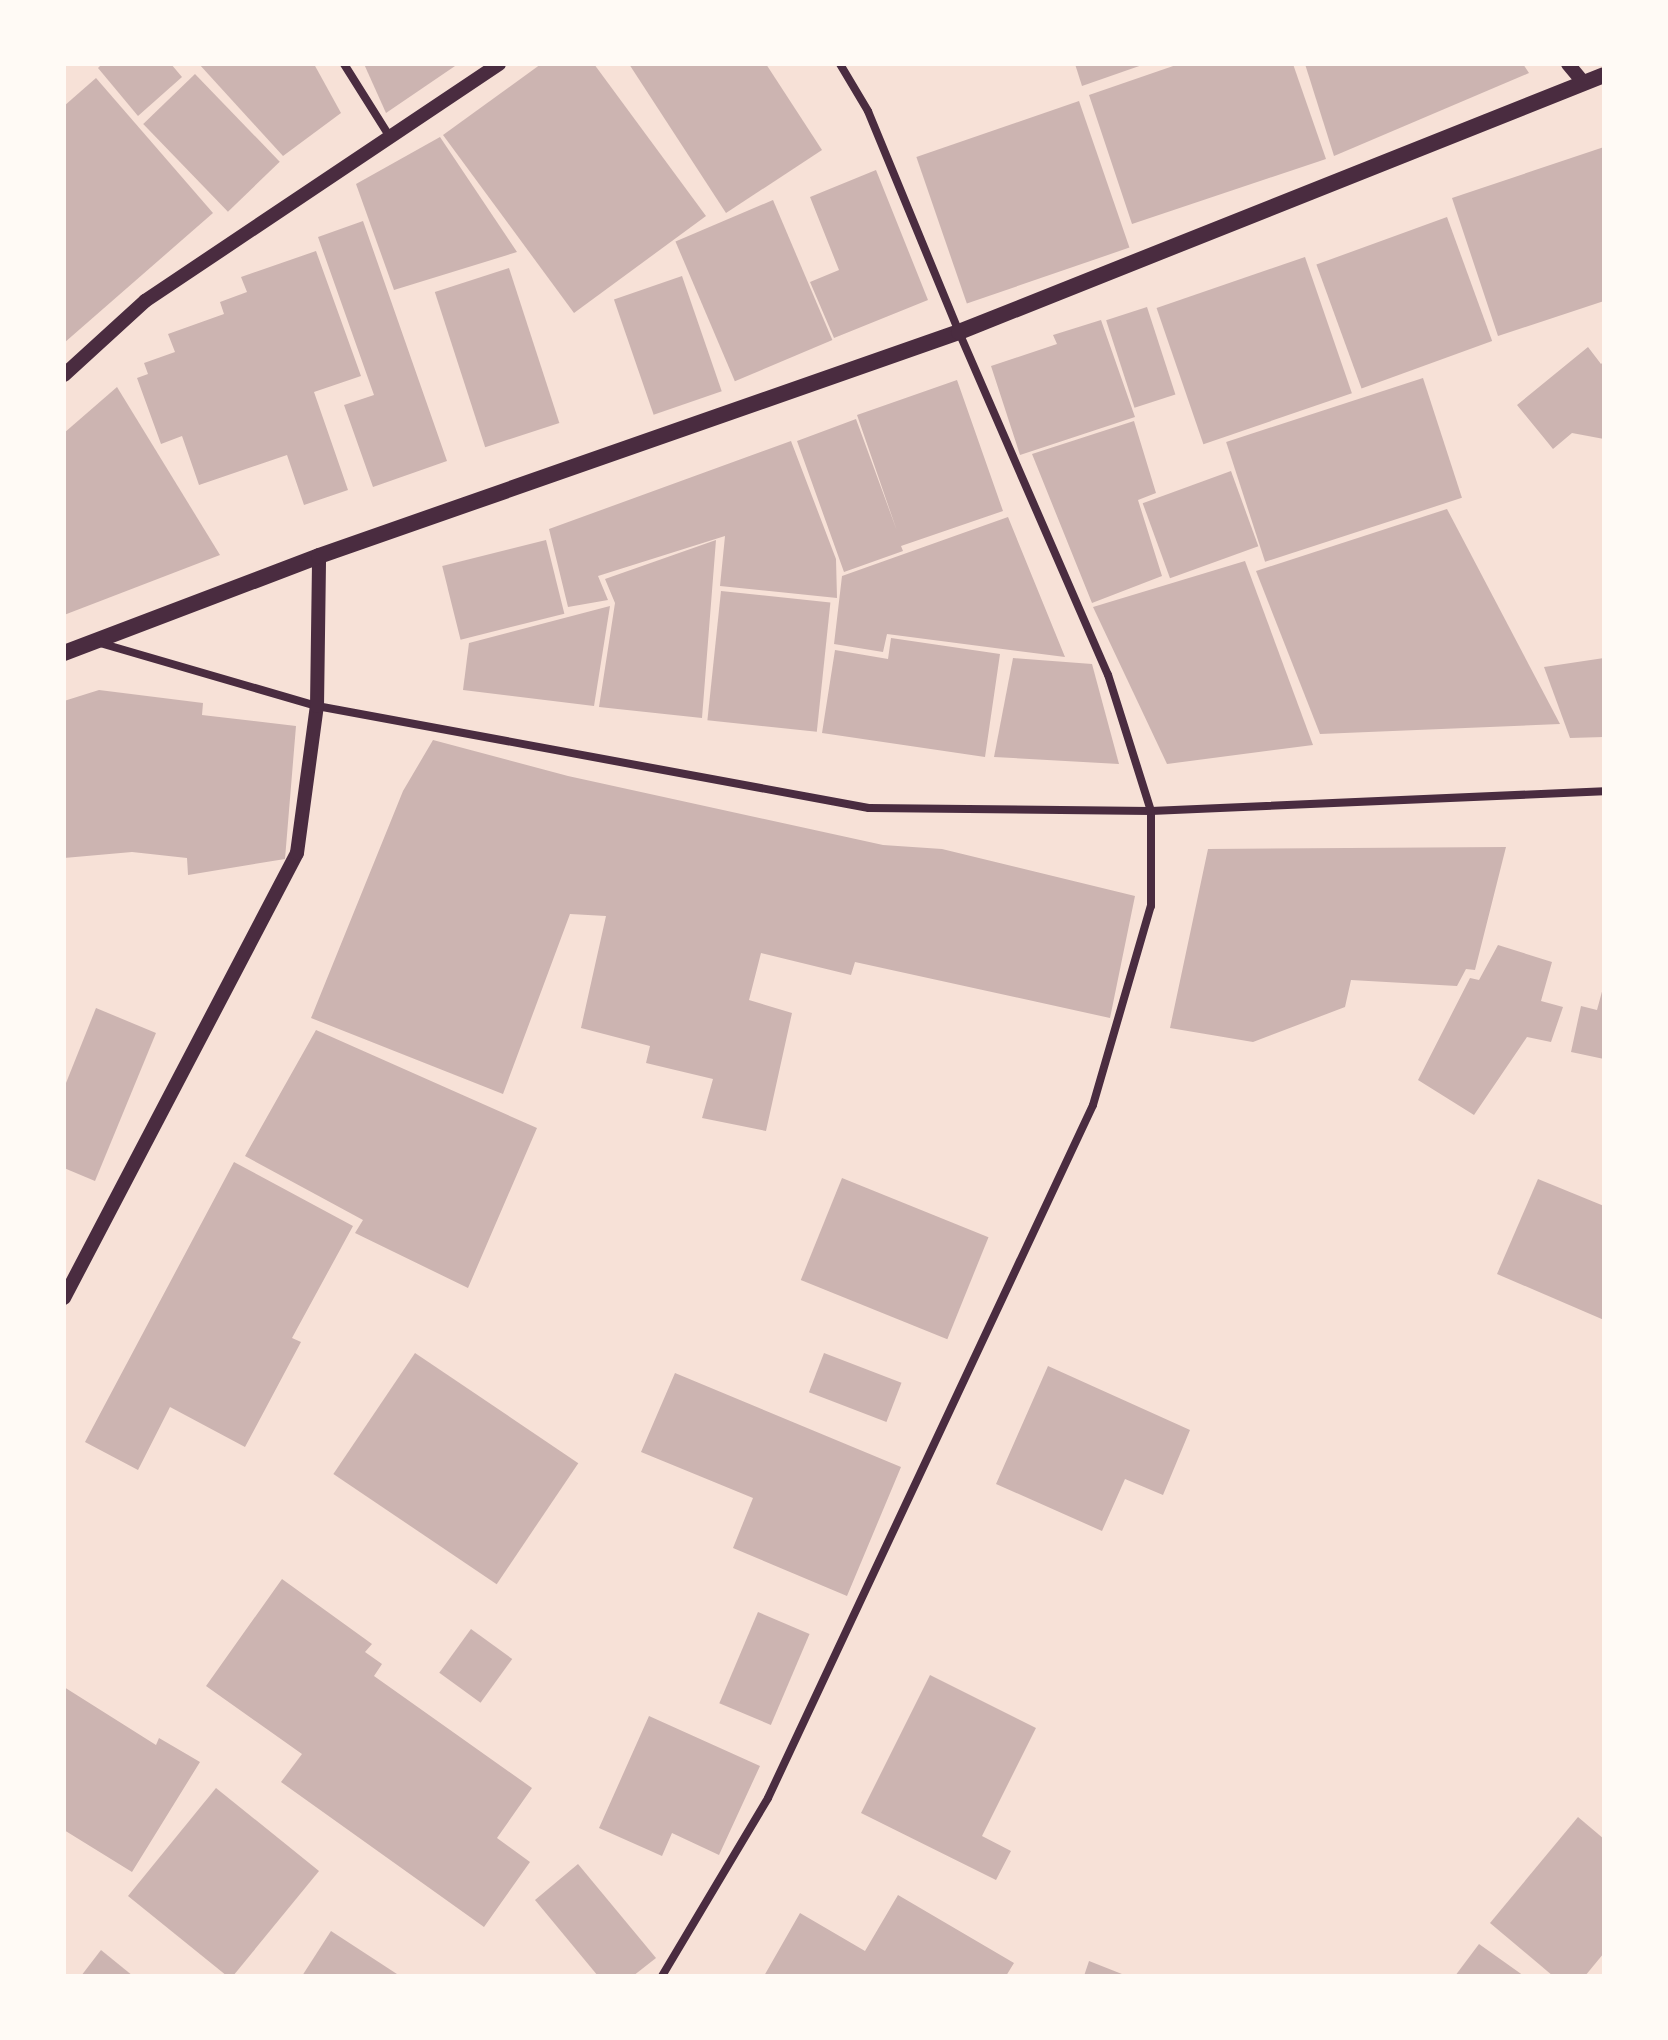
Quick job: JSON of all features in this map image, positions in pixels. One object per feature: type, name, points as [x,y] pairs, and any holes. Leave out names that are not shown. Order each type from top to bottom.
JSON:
[{"type":"main road","points":[[64,653],[319,556],[959,332],[1604,75]]},
{"type":"street","points":[[344,64],[390,137]]},
{"type":"street","points":[[64,375],[145,301],[499,64]]},
{"type":"street","points":[[662,1976],[768,1798],[1093,1105],[1151,906],[1151,811],[1108,675],[959,332],[868,111],[840,64]]},
{"type":"street","points":[[1568,64],[1584,83]]},
{"type":"street","points":[[64,1298],[297,853],[317,706],[319,556]]},
{"type":"street","points":[[92,640],[317,706],[869,808],[1151,811],[1604,791]]},
{"type":"building","points":[[102,64],[171,64],[182,77],[138,116],[98,68]]},
{"type":"building","points":[[199,64],[314,64],[341,113],[283,156]]},
{"type":"building","points":[[364,64],[458,64],[386,113]]},
{"type":"building","points":[[541,64],[594,64],[706,216],[574,313],[443,135]]},
{"type":"building","points":[[629,64],[766,64],[822,150],[726,213]]},
{"type":"building","points":[[1075,64],[1145,64],[1082,86]]},
{"type":"building","points":[[1179,64],[1293,64],[1326,159],[1132,224],[1089,95]]},
{"type":"building","points":[[1305,64],[1523,64],[1529,73],[1334,156]]},
{"type":"building","points":[[195,74],[280,162],[228,212],[143,124]]},
{"type":"building","points":[[96,78],[213,213],[64,343],[64,106]]},
{"type":"building","points":[[1079,101],[1129,248],[967,304],[916,157]]},
{"type":"building","points":[[440,137],[517,252],[394,290],[356,184]]},
{"type":"building","points":[[1604,147],[1604,301],[1498,336],[1452,198]]},
{"type":"building","points":[[876,170],[928,300],[834,338],[810,282],[839,270],[810,197]]},
{"type":"building","points":[[773,200],[832,340],[735,381],[675,241]]},
{"type":"building","points":[[1447,217],[1492,341],[1362,389],[1316,265]]},
{"type":"building","points":[[363,221],[447,461],[373,487],[344,405],[374,395],[318,237]]},
{"type":"building","points":[[316,251],[361,376],[314,392],[348,490],[304,505],[287,455],[199,485],[182,436],[161,444],[137,378],[148,374],[144,363],[175,352],[168,334],[224,314],[220,302],[247,292],[241,277]]},
{"type":"building","points":[[1305,257],[1352,393],[1203,444],[1157,308]]},
{"type":"building","points":[[509,268],[559,423],[485,447],[435,292]]},
{"type":"building","points":[[682,276],[722,391],[654,415],[614,299]]},
{"type":"building","points":[[1147,307],[1175,394],[1135,408],[1106,320]]},
{"type":"building","points":[[1101,320],[1135,417],[1020,455],[991,366],[1057,344],[1053,335]]},
{"type":"building","points":[[1588,347],[1601,364],[1604,361],[1604,439],[1572,433],[1553,449],[1517,405]]},
{"type":"building","points":[[1423,378],[1462,498],[1265,562],[1226,442]]},
{"type":"building","points":[[957,380],[1003,511],[901,546],[903,551],[844,572],[797,441],[856,419],[897,531],[857,415]]},
{"type":"building","points":[[117,387],[220,555],[64,615],[64,433]]},
{"type":"building","points":[[1134,421],[1156,493],[1138,500],[1162,576],[1092,603],[1032,454]]},
{"type":"building","points":[[791,441],[836,559],[837,598],[720,586],[725,536],[598,576],[608,600],[568,607],[549,529]]},
{"type":"building","points":[[1231,471],[1258,546],[1170,578],[1143,503]]},
{"type":"building","points":[[1447,509],[1560,724],[1320,734],[1256,571]]},
{"type":"building","points":[[1008,517],[1065,657],[887,634],[883,652],[834,644],[842,576]]},
{"type":"building","points":[[546,540],[564,614],[461,640],[442,566]]},
{"type":"building","points":[[716,540],[702,718],[599,707],[615,603],[605,579]]},
{"type":"building","points":[[1245,561],[1313,745],[1167,764],[1093,607]]},
{"type":"building","points":[[721,591],[830,602],[817,732],[707,720]]},
{"type":"building","points":[[610,606],[594,706],[463,690],[469,643]]},
{"type":"building","points":[[891,638],[1000,654],[985,757],[822,733],[835,650],[888,659]]},
{"type":"building","points":[[1013,658],[1092,664],[1119,764],[994,757]]},
{"type":"building","points":[[1604,658],[1604,737],[1570,738],[1544,667]]},
{"type":"building","points":[[99,690],[203,703],[202,715],[296,726],[285,859],[188,875],[187,858],[132,852],[64,858],[64,701]]},
{"type":"building","points":[[433,740],[568,776],[883,845],[942,849],[1135,896],[1110,1018],[855,962],[851,975],[761,953],[749,1000],[792,1013],[766,1131],[702,1118],[713,1079],[646,1063],[650,1046],[581,1028],[606,916],[570,914],[503,1094],[311,1018],[403,791]]},
{"type":"building","points":[[1506,847],[1475,970],[1466,969],[1457,986],[1351,980],[1345,1007],[1253,1042],[1170,1028],[1208,849]]},
{"type":"building","points":[[1498,945],[1552,962],[1541,1001],[1563,1007],[1551,1042],[1527,1037],[1474,1115],[1418,1080],[1470,978],[1479,980]]},
{"type":"building","points":[[1604,984],[1604,1059],[1571,1052],[1581,1006],[1597,1010]]},
{"type":"building","points":[[96,1008],[156,1033],[95,1181],[64,1168],[64,1088]]},
{"type":"building","points":[[316,1030],[537,1128],[468,1288],[355,1233],[363,1220],[245,1156]]},
{"type":"building","points":[[234,1162],[353,1226],[292,1338],[301,1342],[245,1447],[170,1407],[138,1470],[85,1442]]},
{"type":"building","points":[[842,1178],[988,1237],[947,1339],[801,1280]]},
{"type":"building","points":[[1538,1179],[1604,1206],[1604,1320],[1497,1274]]},
{"type":"building","points":[[415,1353],[578,1463],[497,1584],[333,1474]]},
{"type":"building","points":[[824,1353],[901,1383],[886,1422],[809,1392]]},
{"type":"building","points":[[1048,1366],[1190,1430],[1163,1495],[1125,1479],[1102,1531],[996,1484]]},
{"type":"building","points":[[675,1373],[901,1467],[847,1596],[733,1548],[753,1498],[641,1452]]},
{"type":"building","points":[[282,1579],[372,1644],[365,1652],[382,1664],[374,1676],[532,1788],[497,1838],[530,1862],[484,1927],[281,1782],[302,1754],[206,1686]]},
{"type":"building","points":[[758,1612],[810,1634],[771,1725],[719,1703]]},
{"type":"building","points":[[471,1629],[512,1659],[481,1703],[439,1673]]},
{"type":"building","points":[[930,1675],[1036,1728],[982,1836],[1011,1851],[996,1880],[861,1813]]},
{"type":"building","points":[[64,1687],[156,1745],[159,1738],[200,1762],[132,1872],[64,1830]]},
{"type":"building","points":[[649,1716],[760,1766],[719,1855],[672,1833],[662,1856],[599,1828]]},
{"type":"building","points":[[216,1788],[319,1871],[233,1976],[227,1976],[128,1896]]},
{"type":"building","points":[[1578,1817],[1604,1839],[1604,1953],[1585,1976],[1553,1976],[1490,1923]]},
{"type":"building","points":[[578,1864],[656,1958],[633,1976],[598,1976],[535,1900]]},
{"type":"building","points":[[898,1895],[1014,1963],[1006,1976],[764,1976],[800,1913],[865,1951]]},
{"type":"building","points":[[331,1931],[400,1976],[302,1976]]},
{"type":"building","points":[[1479,1944],[1524,1976],[1455,1976]]},
{"type":"building","points":[[101,1950],[133,1976],[81,1976]]},
{"type":"building","points":[[1089,1961],[1127,1976],[1084,1976]]}]
